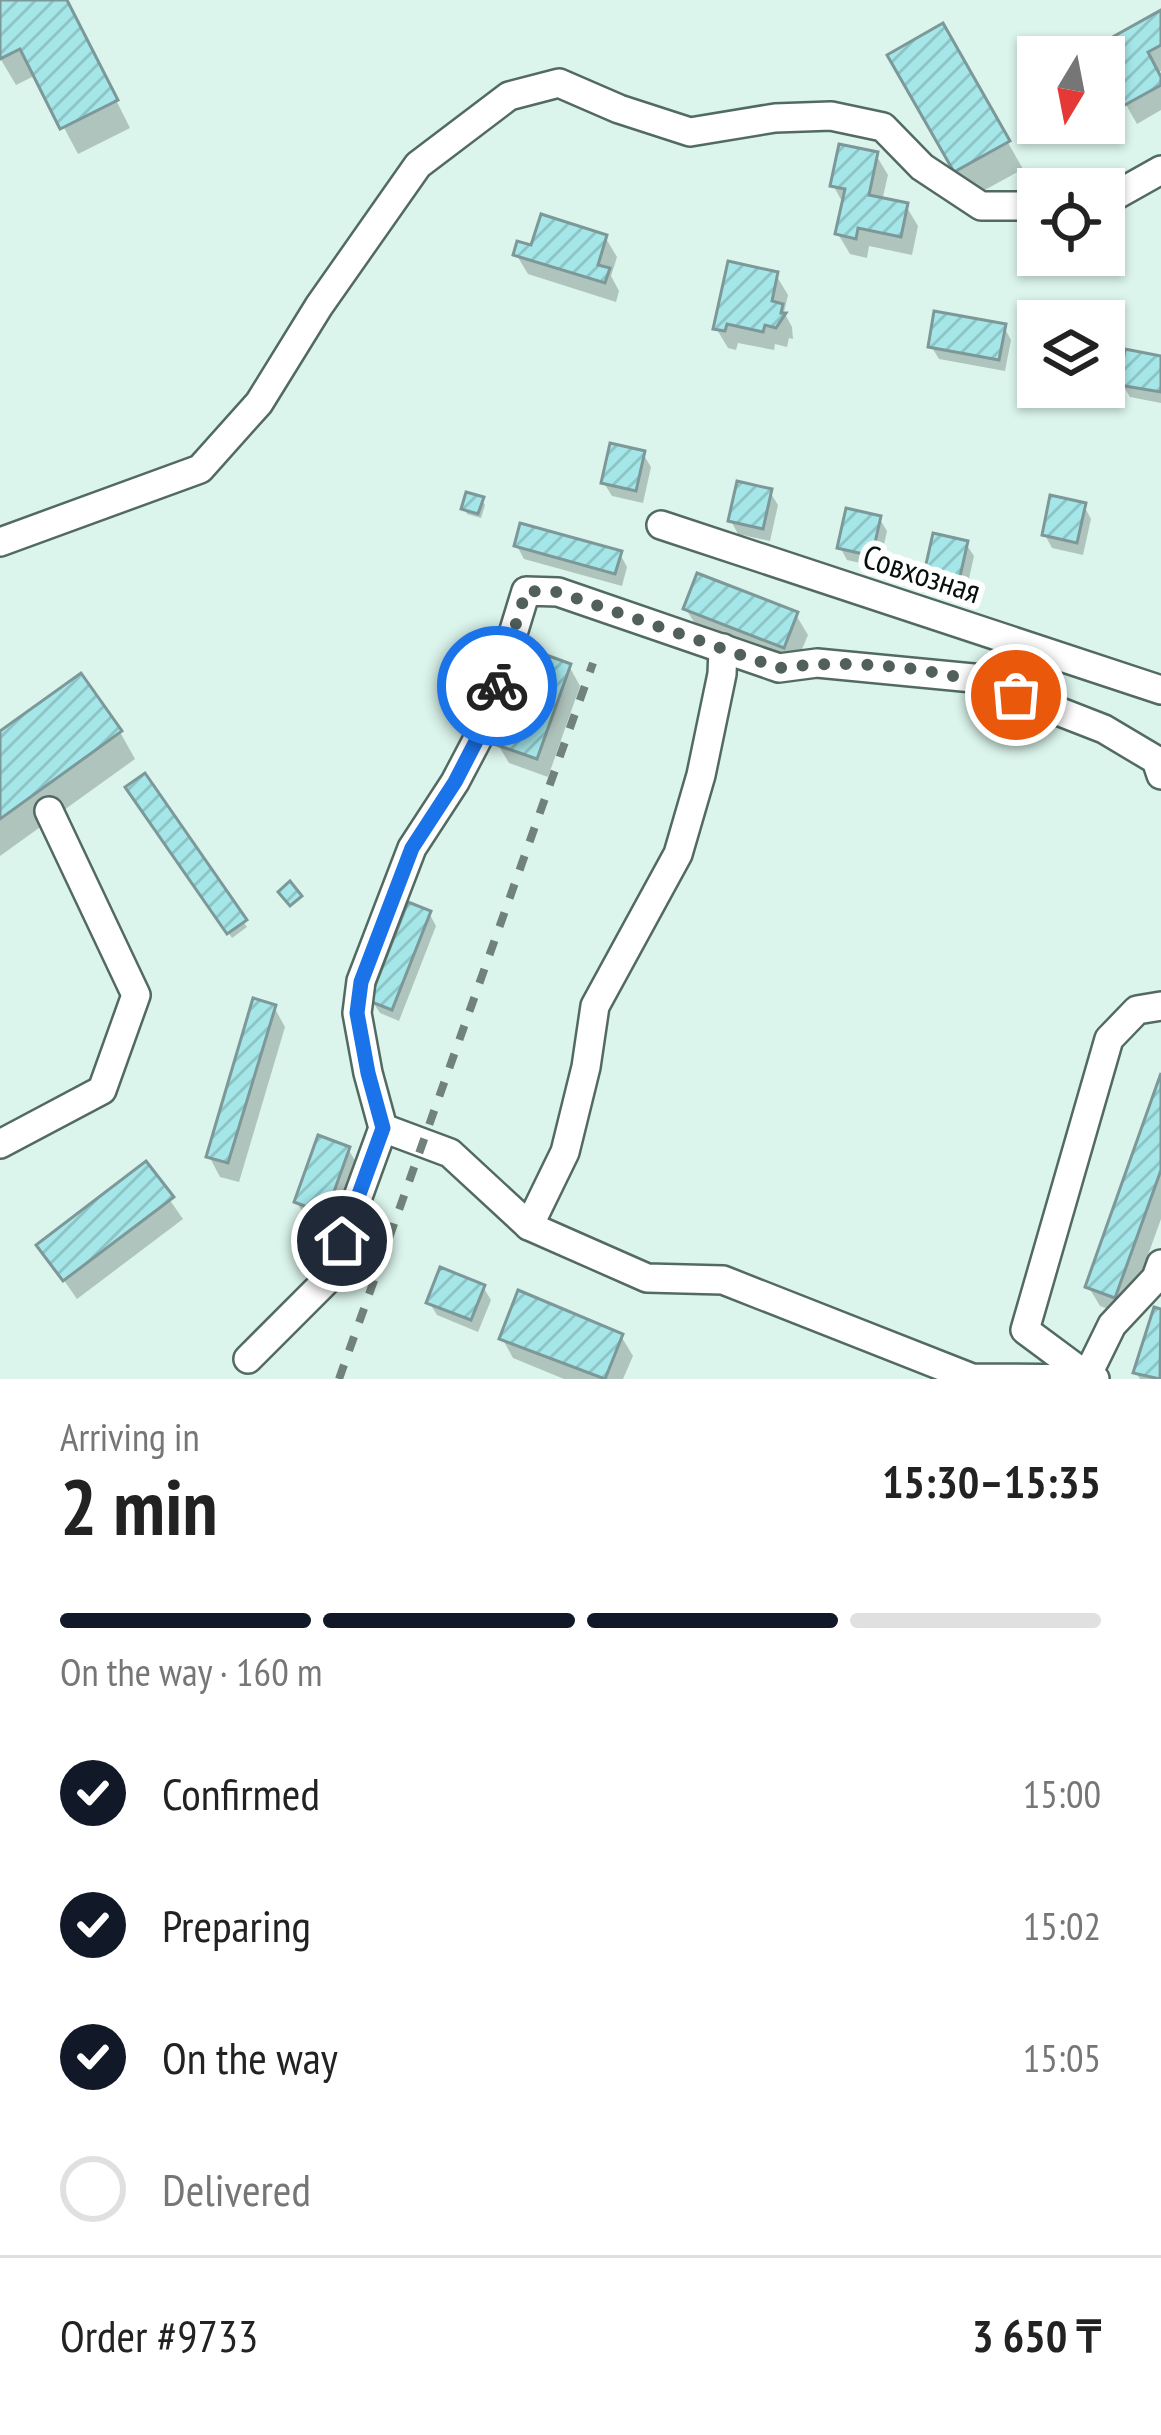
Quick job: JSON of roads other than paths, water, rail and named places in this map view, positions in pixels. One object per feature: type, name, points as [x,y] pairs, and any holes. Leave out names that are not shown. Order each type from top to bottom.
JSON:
[{"type":"lane","points":[[0,542],[200,469],[259,403],[418,165],[509,95],[560,83],[690,132],[775,118],[831,116],[883,127],[922,166],[981,206],[1017,206]]},
{"type":"lane","points":[[1125,190],[1161,170]]},
{"type":"lane","name":"Совхозная","points":[[661,525],[1161,690]]},
{"type":"lane","points":[[248,1359],[328,1279],[383,1128],[357,1013],[361,982],[412,848],[485,724],[526,591],[558,592],[779,668],[817,663],[973,678],[1105,730],[1156,760],[1161,775]]},
{"type":"lane","points":[[529,1226],[565,1152],[595,1006],[678,854],[701,775],[723,648]]},
{"type":"lane","points":[[0,1144],[103,1090],[136,994],[49,811]]},
{"type":"lane","points":[[1091,1378],[1025,1330],[1109,1040],[1137,1010],[1161,1006]]},
{"type":"lane","points":[[383,1128],[450,1153],[529,1226],[646,1278],[723,1280],[972,1378],[1091,1378]]},
{"type":"lane","points":[[1091,1378],[1112,1325],[1156,1278],[1161,1264]]},
{"type":"railway","points":[[339,1379],[593,663]]}]
